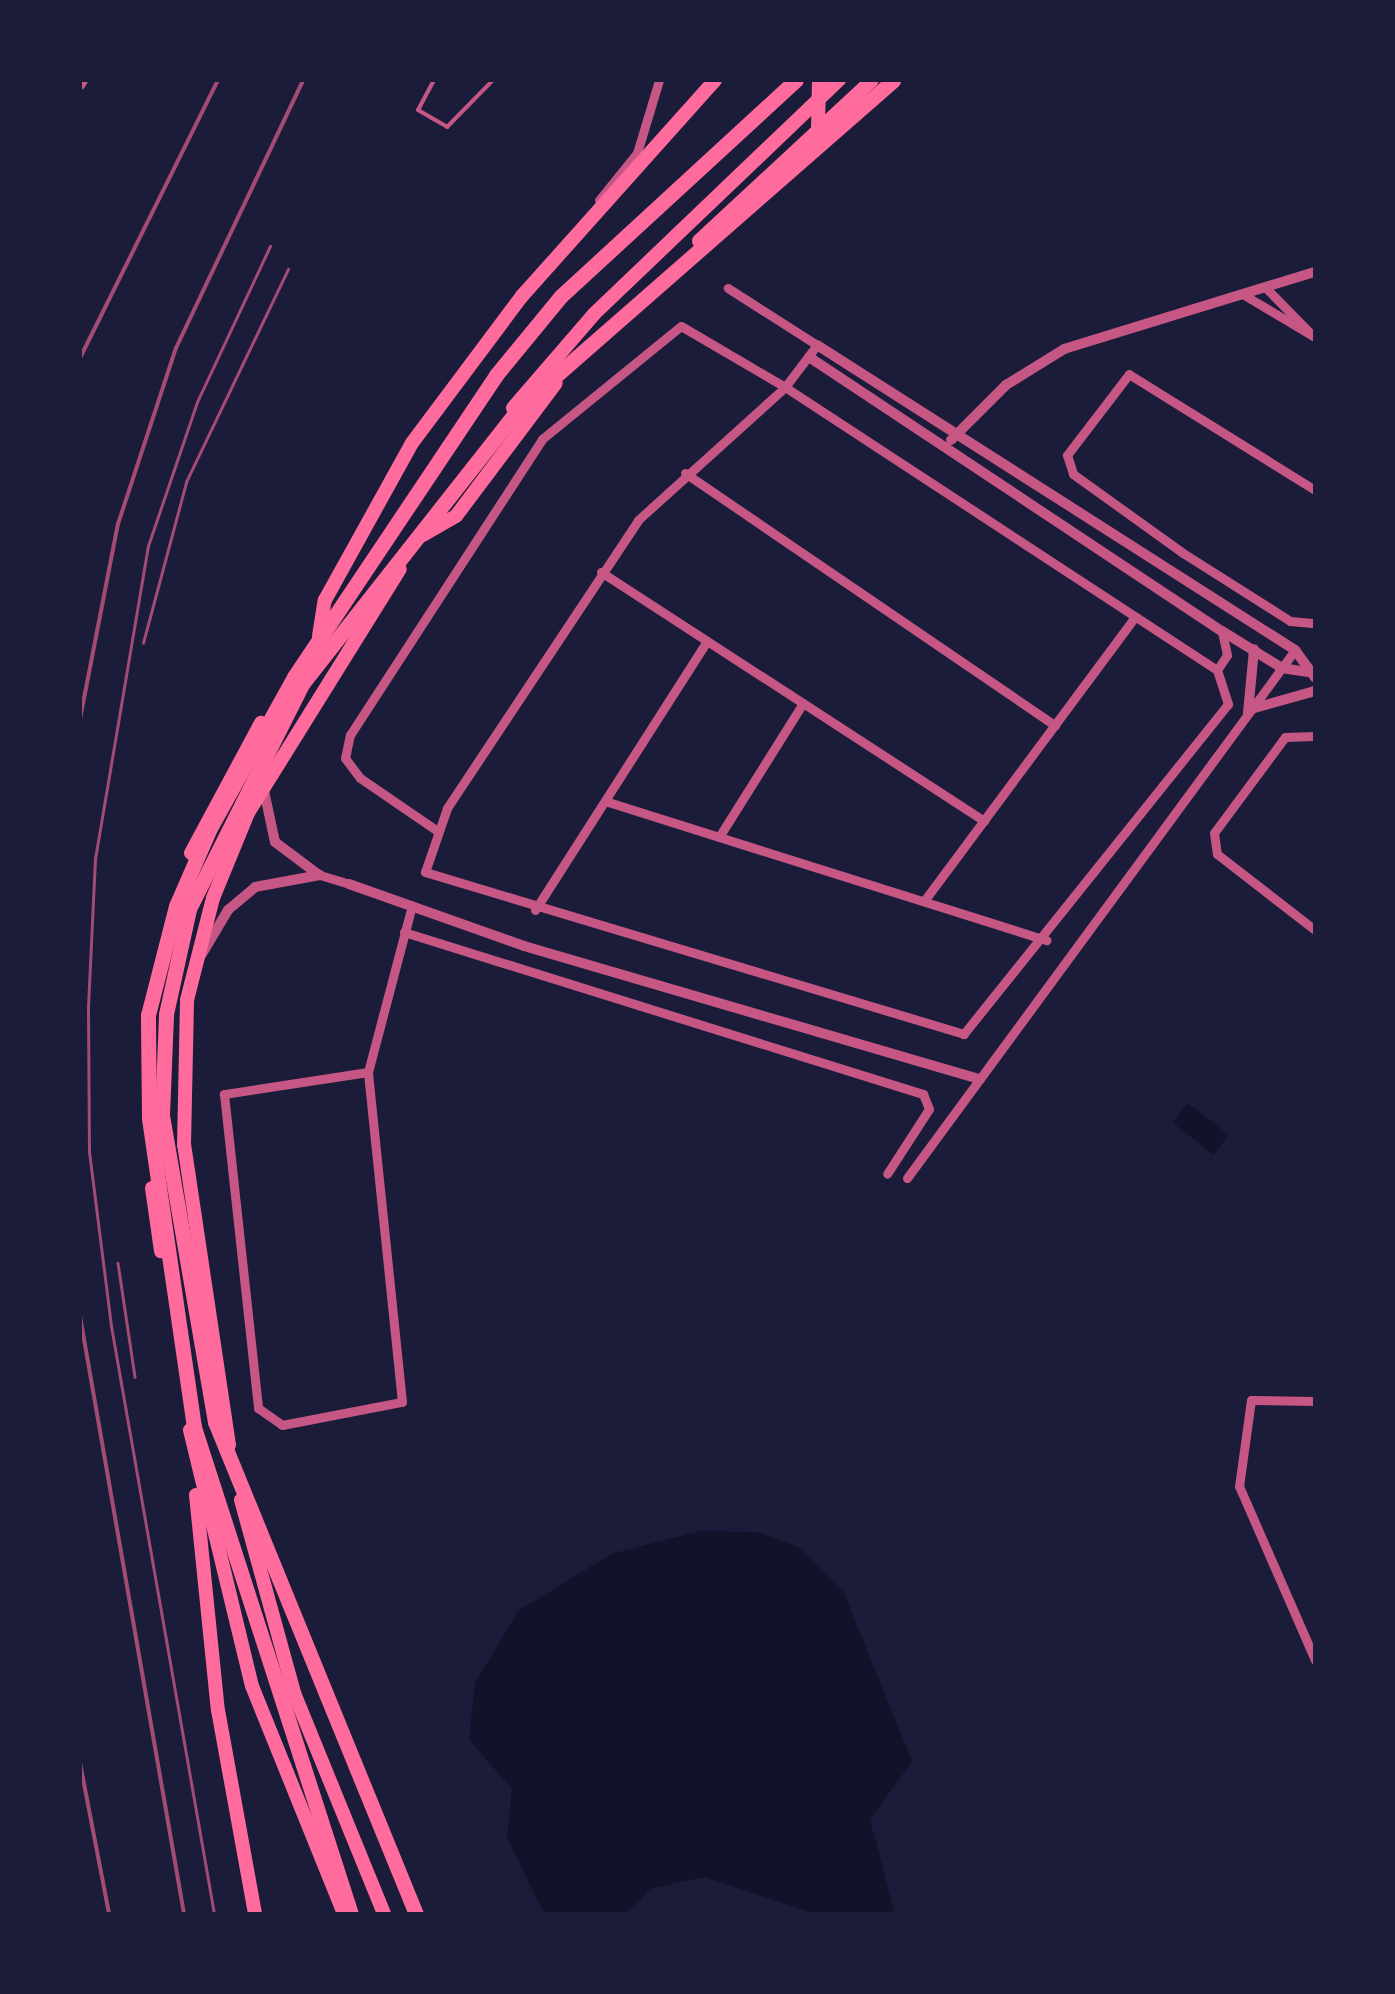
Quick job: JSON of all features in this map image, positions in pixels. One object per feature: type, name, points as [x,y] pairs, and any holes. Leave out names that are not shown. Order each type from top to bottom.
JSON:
[{"type":"highway","points":[[319,636],[325,600],[412,443],[522,296],[714,80]]},
{"type":"highway","points":[[255,1914],[218,1710],[197,1474],[148,1150],[156,964],[218,790],[319,636],[537,322],[786,80]]},
{"type":"highway","points":[[348,1914],[194,1427],[149,1118],[148,1014],[176,906],[210,828],[294,678],[496,375],[562,296],[796,80]]},
{"type":"highway","points":[[818,130],[819,80]]},
{"type":"highway","points":[[384,1914],[294,1693],[229,1445],[184,1145],[193,970],[212,898],[263,783],[423,534],[582,326],[839,80]]},
{"type":"highway","points":[[423,534],[456,516],[550,388],[672,266],[872,80]]},
{"type":"highway","points":[[416,1914],[215,1422],[162,1115],[166,1014],[189,908],[302,684],[520,407],[893,80]]},
{"type":"highway","points":[[197,1474],[252,1686],[348,1914]]},
{"type":"street","points":[[522,296],[637,153],[659,80]]},
{"type":"street","points":[[945,448],[1006,385],[1064,349],[1315,272]]},
{"type":"street","points":[[728,288],[954,436],[1295,650],[1311,675]]},
{"type":"street","points":[[1266,288],[1314,336]]},
{"type":"street","points":[[1244,295],[1314,336]]},
{"type":"street","points":[[436,830],[360,778],[345,758],[350,735],[542,438],[681,326],[785,387],[1217,670],[1228,704],[1046,940],[975,1029],[958,1034],[535,910],[422,870],[436,830],[601,572],[684,473],[785,387],[817,345]]},
{"type":"street","points":[[808,357],[1222,631],[1282,668],[1311,675]]},
{"type":"street","points":[[1315,490],[1129,374],[1067,455],[1073,474],[1290,621],[1315,623]]},
{"type":"street","points":[[918,431],[927,418]]},
{"type":"street","points":[[684,473],[1055,725]]},
{"type":"street","points":[[601,572],[984,821]]},
{"type":"street","points":[[924,901],[1135,618]]},
{"type":"street","points":[[1217,670],[1227,655],[1222,631]]},
{"type":"street","points":[[535,910],[707,640]]},
{"type":"street","points":[[1250,711],[1254,650]]},
{"type":"street","points":[[907,1178],[1295,650]]},
{"type":"street","points":[[1250,711],[1315,691]]},
{"type":"street","points":[[719,837],[803,703]]},
{"type":"street","points":[[1315,736],[1285,738],[1214,828],[1217,854],[1315,930]]},
{"type":"street","points":[[263,783],[275,842],[320,875],[980,1079]]},
{"type":"street","points":[[605,801],[1046,940]]},
{"type":"street","points":[[193,970],[238,898],[320,875]]},
{"type":"street","points":[[368,1072],[224,1094],[262,1416],[289,1426],[402,1402],[368,1072],[412,906]]},
{"type":"street","points":[[404,932],[923,1094],[930,1110],[887,1174]]},
{"type":"street","points":[[1315,1400],[1267,1395],[1245,1410],[1238,1486],[1315,1660]]},
{"type":"lane","points":[[434,80],[418,110],[447,127],[493,80]]},
{"type":"lane","points":[[887,1174],[907,1178]]},
{"type":"shaded area","points":[[1188,1103],[1229,1135],[1214,1155],[1173,1123]]},
{"type":"shaded area","points":[[700,1531],[759,1532],[798,1547],[844,1593],[912,1761],[870,1820],[895,1914],[816,1914],[705,1877],[652,1888],[625,1914],[545,1914],[539,1904],[507,1837],[512,1789],[469,1740],[475,1683],[518,1611],[611,1554]]},
{"type":"tram line","points":[[214,1914],[111,1326],[89,1152],[88,1007],[95,859],[148,546],[197,402],[270,246]]},
{"type":"tram line","points":[[143,643],[186,482],[288,269]]},
{"type":"tram line","points":[[118,1263],[135,1377]]},
{"type":"railway","points":[[80,358],[218,80]]},
{"type":"railway","points":[[80,719],[118,524],[176,348],[303,80]]},
{"type":"railway","points":[[80,1316],[184,1914]]},
{"type":"railway","points":[[80,1763],[109,1914]]}]
